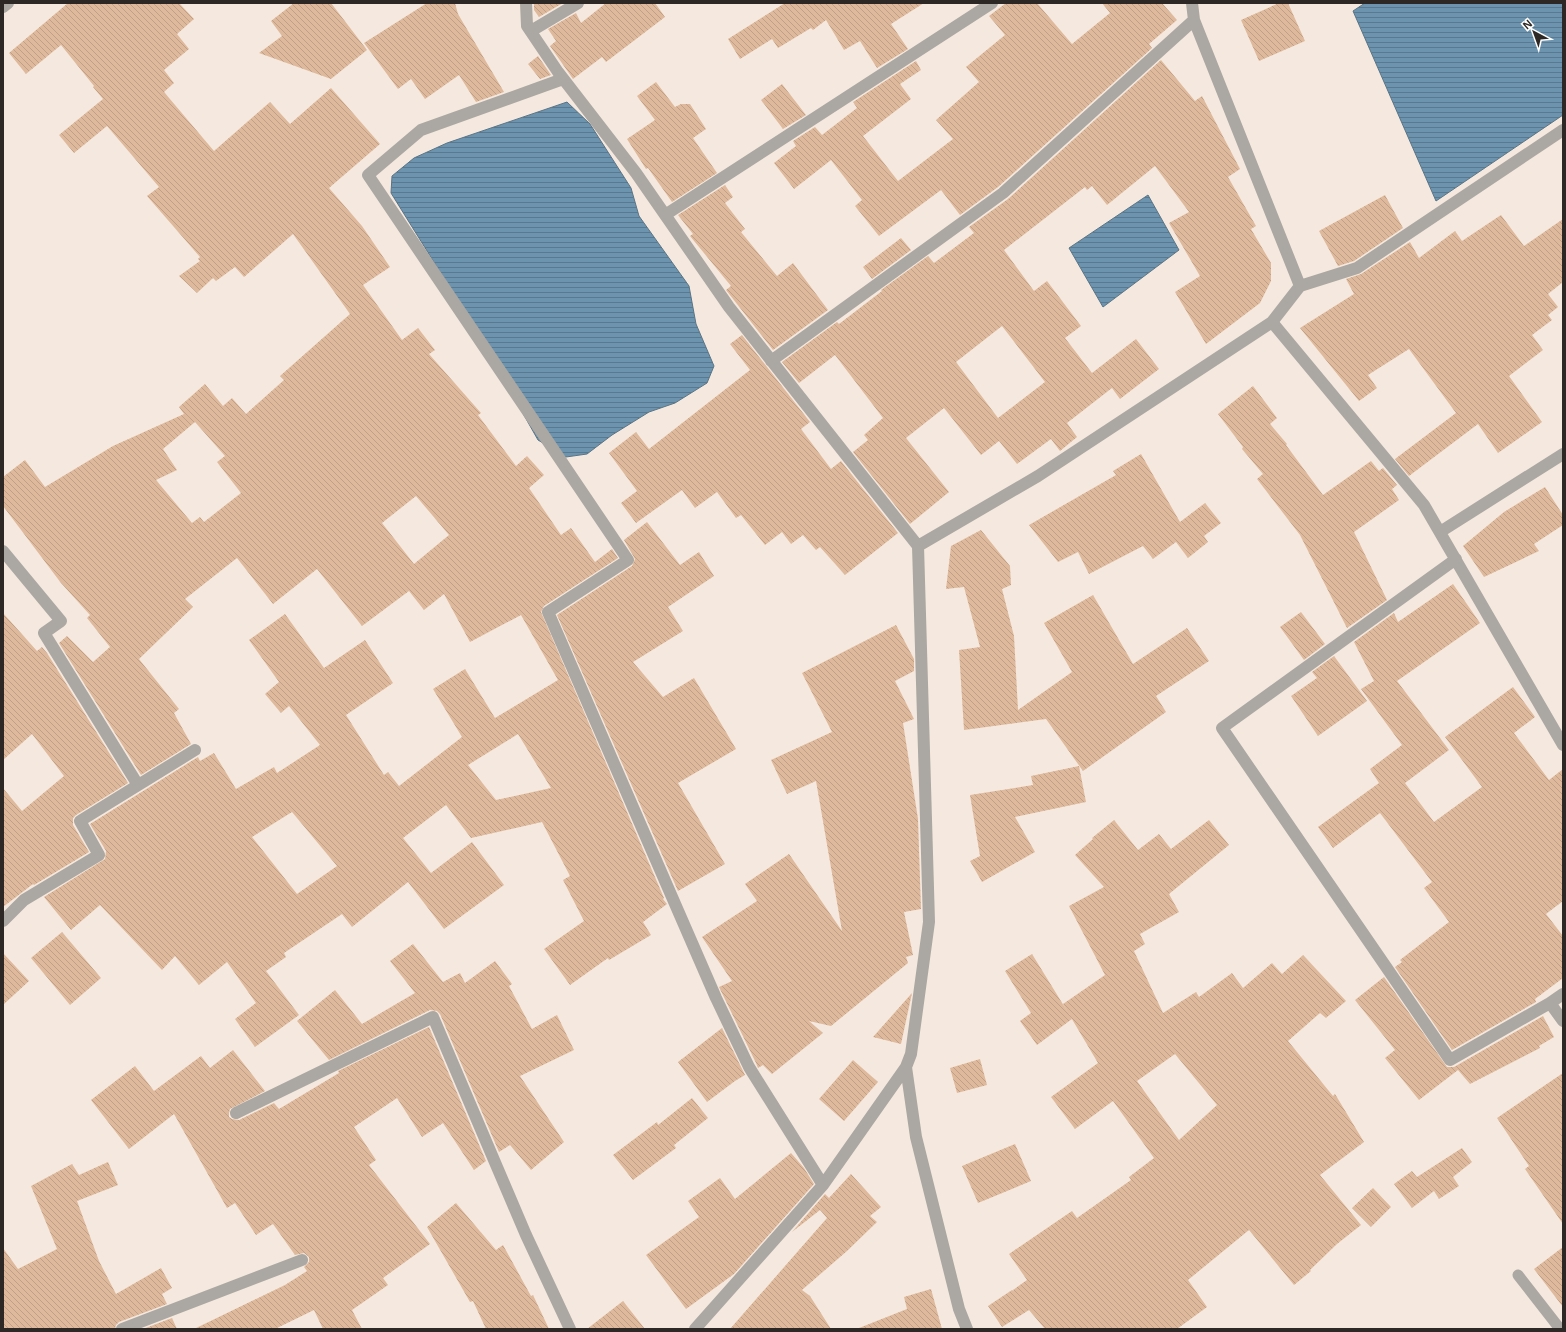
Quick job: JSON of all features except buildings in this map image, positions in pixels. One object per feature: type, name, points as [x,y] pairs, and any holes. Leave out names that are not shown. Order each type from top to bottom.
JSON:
[{"type":"street","points":[[3,7],[8,3]]},
{"type":"street","points":[[526,3],[527,26],[563,79],[636,173],[729,307],[918,546],[929,922],[911,1054],[906,1067],[823,1185],[695,1329]]},
{"type":"street","points":[[531,31],[578,3]]},
{"type":"street","points":[[1192,3],[1194,20],[1300,286]]},
{"type":"street","points":[[665,215],[986,5]]},
{"type":"street","points":[[771,361],[1003,193],[1194,20]]},
{"type":"street","points":[[563,79],[421,130],[368,175],[628,560],[548,612],[719,1005],[749,1067],[823,1185]]},
{"type":"street","points":[[918,546],[1038,476],[1272,322],[1300,286],[1357,268],[1563,130]]},
{"type":"street","points":[[1272,322],[1424,505],[1563,745]]},
{"type":"street","points":[[1440,532],[1563,454]]},
{"type":"street","points":[[3,551],[61,620],[44,633],[138,784]]},
{"type":"street","points":[[1456,559],[1222,728],[1450,1060],[1550,1003],[1563,994]]},
{"type":"street","points":[[3,921],[24,900],[99,856],[80,820],[195,750]]},
{"type":"street","points":[[1550,1003],[1563,1021]]},
{"type":"street","points":[[236,1113],[433,1017],[526,1235],[570,1329]]},
{"type":"street","points":[[906,1067],[916,1137],[960,1309],[967,1329]]},
{"type":"street","points":[[122,1329],[302,1260]]},
{"type":"lane","points":[[1518,1275],[1560,1329]]},
{"type":"water","points":[[1365,3],[1563,3],[1563,115],[1436,201],[1353,11]]},
{"type":"water","points":[[567,102],[590,124],[631,188],[639,216],[689,286],[696,324],[714,366],[707,383],[675,403],[649,412],[612,435],[587,454],[566,457],[538,440],[473,325],[391,193],[392,176],[414,158],[447,143]]},
{"type":"water","points":[[1148,195],[1179,250],[1103,307],[1069,248]]}]
